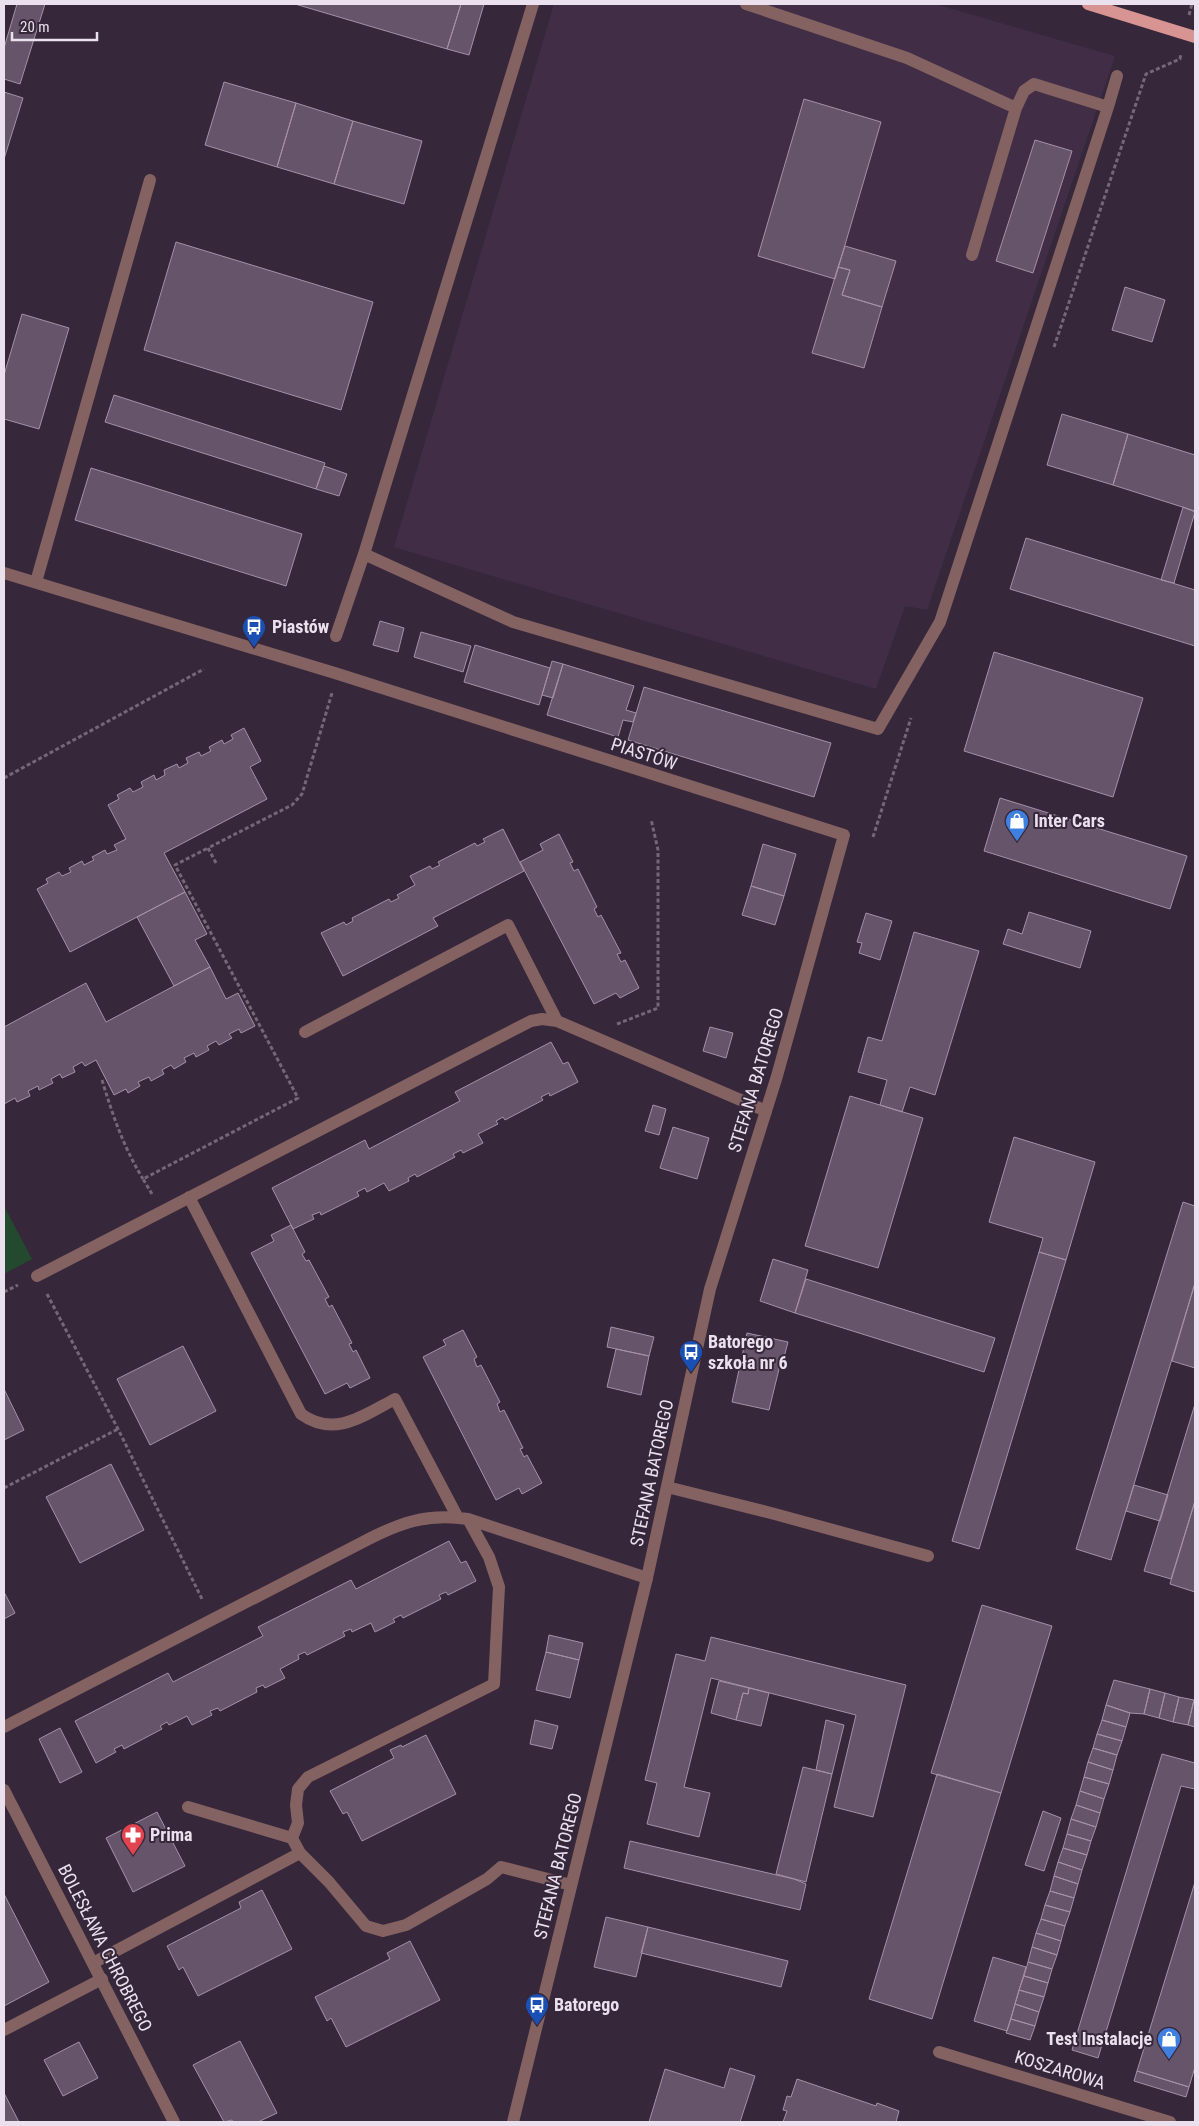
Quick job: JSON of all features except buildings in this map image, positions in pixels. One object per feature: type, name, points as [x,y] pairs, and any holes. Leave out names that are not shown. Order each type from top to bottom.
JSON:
[{"type":"main road","points":[[1088,4],[1195,37]]},
{"type":"street","points":[[336,636],[364,554],[533,4]]},
{"type":"street","points":[[746,4],[907,58],[1016,108]]},
{"type":"street","points":[[364,554],[513,622],[878,730],[940,622],[1117,76]]},
{"type":"street","points":[[972,255],[1016,108],[1024,91],[1034,84],[1108,107]]},
{"type":"street","points":[[36,582],[150,180]]},
{"type":"street","name":"PIASTÓW","points":[[4,573],[338,674],[844,835]]},
{"type":"street","name":"STEFANA BATOREGO","points":[[513,2122],[647,1578],[710,1289],[799,1002],[844,835]]},
{"type":"street","points":[[305,1032],[508,925],[557,1021]]},
{"type":"street","points":[[38,1276],[531,1020],[557,1021],[766,1111]]},
{"type":"street","points":[[189,1197],[301,1414],[313,1422],[335,1426],[364,1416],[395,1399],[463,1519],[489,1557],[499,1587],[494,1684],[308,1777],[298,1788],[296,1805],[298,1823],[292,1838]]},
{"type":"street","points":[[667,1487],[771,1512],[928,1556]]},
{"type":"street","points":[[4,1727],[388,1528],[422,1518],[463,1519],[647,1578]]},
{"type":"street","name":"BOLESŁAWA CHROBREGO","points":[[4,1790],[174,2122]]},
{"type":"street","points":[[188,1807],[292,1838],[300,1853],[329,1882],[366,1926],[383,1931],[406,1925],[487,1879],[501,1868],[571,1885]]},
{"type":"street","points":[[93,1963],[300,1853]]},
{"type":"street","points":[[4,2030],[102,1979]]},
{"type":"street","name":"KOSZAROWA","points":[[939,2052],[1170,2122]]},
{"type":"path","points":[[4,778],[204,669]]},
{"type":"path","points":[[143,1179],[298,1098],[175,865],[292,805],[298,799],[302,794],[338,674]]},
{"type":"path","points":[[588,1035],[658,1008],[658,850],[651,819]]},
{"type":"path","points":[[208,848],[216,863]]},
{"type":"path","points":[[102,1080],[119,1133],[161,1212]]},
{"type":"path","points":[[38,1276],[118,1429],[212,1619]]},
{"type":"path","points":[[4,1488],[118,1429]]},
{"type":"shaded area","points":[[554,4],[935,4],[1115,56],[927,610],[905,606],[876,689],[394,547]]},
{"type":"green space","points":[[4,1206],[32,1259],[4,1274]]},
{"type":"place","name":"Piastów","points":[[254,648]]},
{"type":"place","name":"Inter Cars","points":[[1017,842]]},
{"type":"place","name":"Batorego szkoła nr 6","points":[[691,1373]]},
{"type":"place","name":"Prima","points":[[133,1856]]},
{"type":"place","name":"Batorego","points":[[537,2026]]},
{"type":"place","name":"Test Instalacje","points":[[1169,2060]]}]
